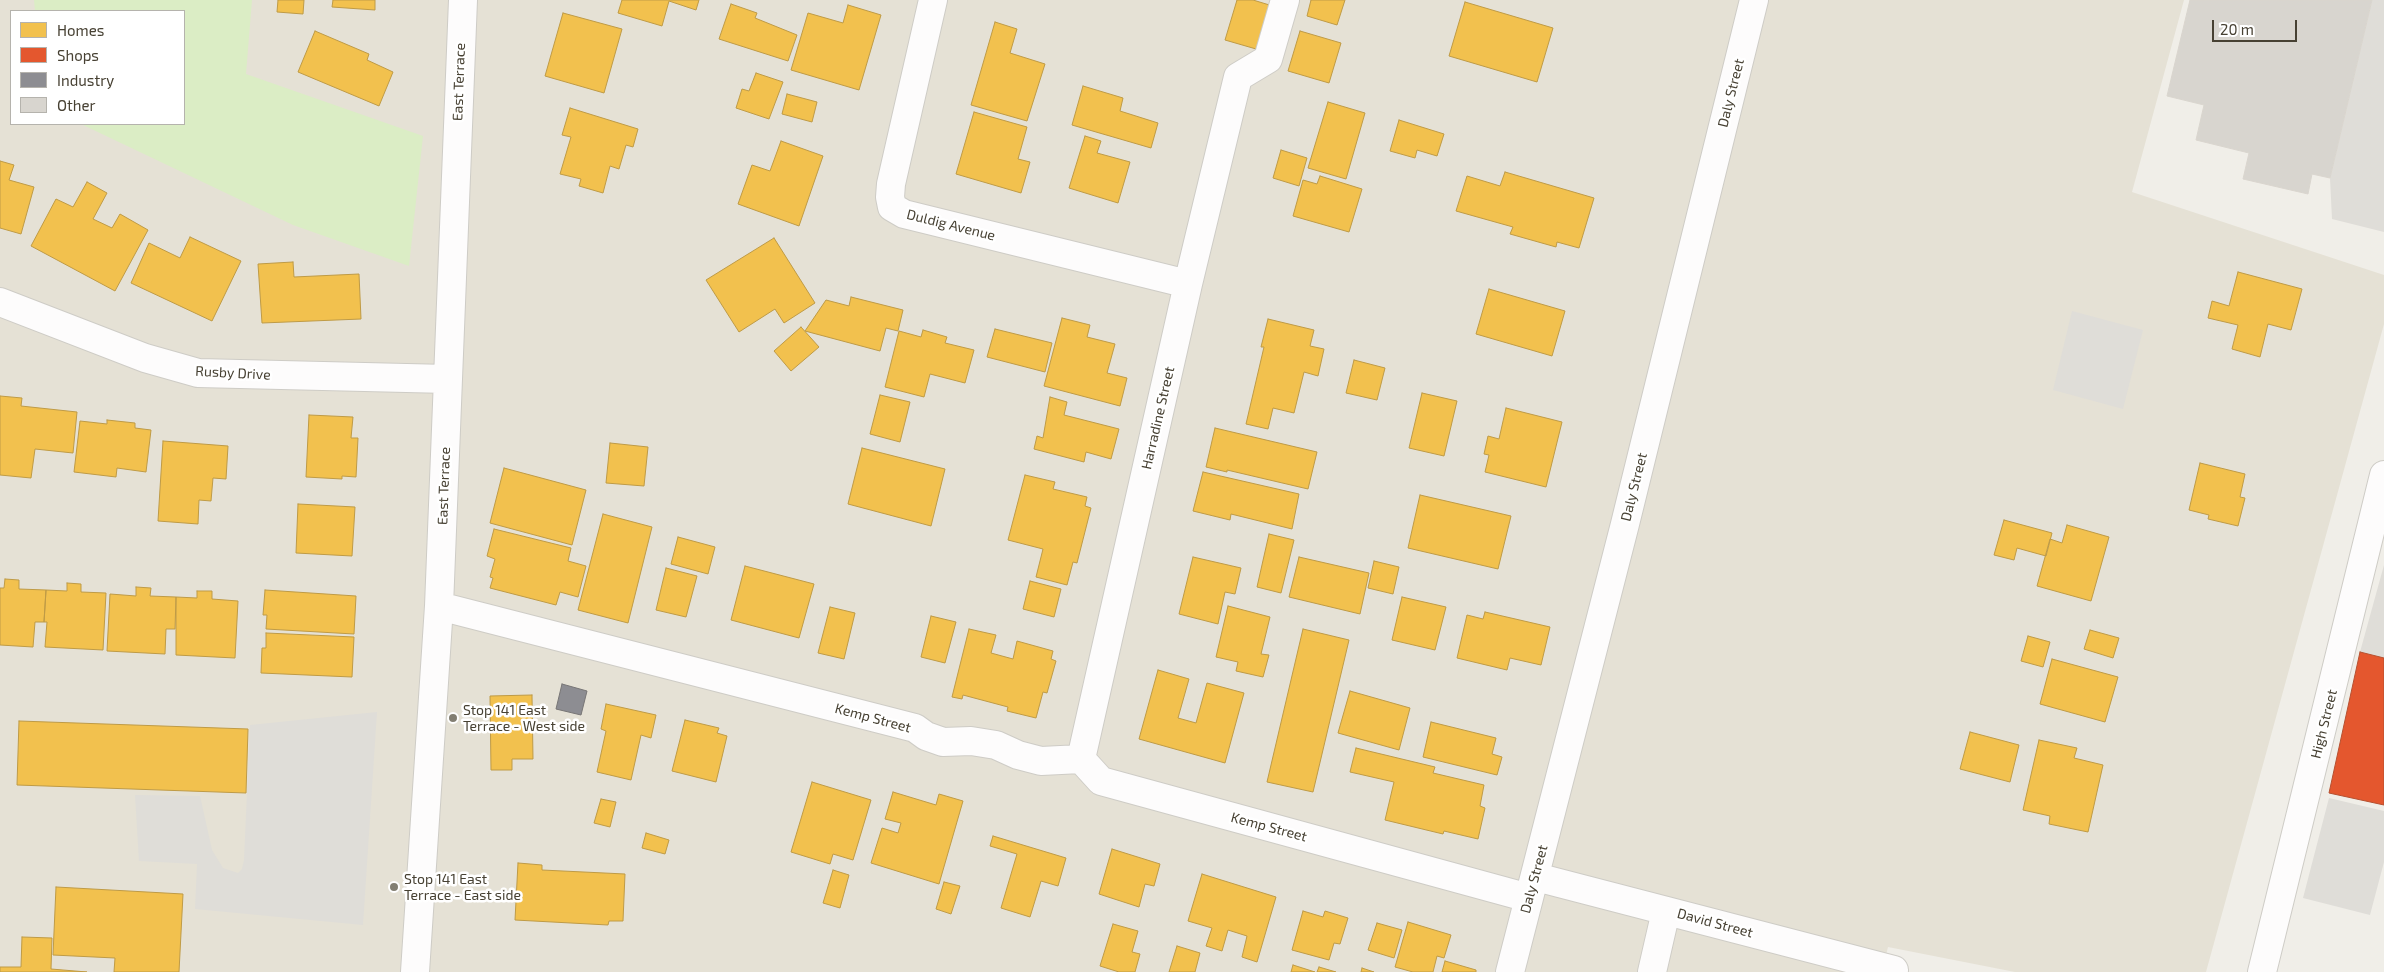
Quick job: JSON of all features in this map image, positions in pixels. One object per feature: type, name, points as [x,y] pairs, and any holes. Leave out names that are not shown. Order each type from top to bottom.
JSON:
[{"type":"street","name":"East Terrace","points":[[415,972],[439,606],[462,0]]},
{"type":"street","name":"Duldig Avenue","points":[[933,0],[891,184],[890,197],[892,207],[904,214],[1188,284]]},
{"type":"street","name":"Harradine Street","points":[[1081,759],[1188,284],[1238,77],[1268,59],[1285,0]]},
{"type":"street","name":"Daly Street","points":[[1510,972],[1754,0]]},
{"type":"street","name":"Rusby Drive","points":[[0,302],[145,358],[198,373],[448,379]]},
{"type":"street","name":"High Street","points":[[2262,972],[2384,475]]},
{"type":"street","name":"Kemp Street","points":[[439,606],[915,728],[926,736],[943,742],[971,741],[996,744],[1018,755],[1041,761],[1081,759],[1101,780],[1532,887]]},
{"type":"street","name":"David Street","points":[[1532,887],[1666,911],[1894,970]]},
{"type":"street","points":[[1652,972],[1666,911]]},
{"type":"shaded area","points":[[0,0],[2184,0],[2132,192],[2384,275],[2384,324],[2206,972],[2015,972],[1888,947],[1882,972],[0,972]]},
{"type":"shaded area","points":[[2372,0],[2384,0],[2384,232],[2332,219],[2330,178]]},
{"type":"shaded area","points":[[2072,311],[2143,330],[2123,409],[2053,390]]},
{"type":"shaded area","points":[[2384,565],[2384,658],[2360,652]]},
{"type":"shaded area","points":[[377,712],[363,925],[195,909],[197,864],[139,861],[135,795],[200,796],[212,850],[223,868],[238,873],[242,869],[244,860],[250,725]]},
{"type":"shaded area","points":[[2329,798],[2384,811],[2384,862],[2370,915],[2303,898]]},
{"type":"green space","points":[[34,0],[252,0],[246,74],[423,136],[409,266],[293,225],[83,125],[185,125],[185,10],[35,10]]},
{"type":"building: Homes","points":[[278,0],[304,0],[303,14],[277,12]]},
{"type":"building: Homes","points":[[333,0],[375,0],[375,10],[332,7]]},
{"type":"building: Homes","points":[[622,0],[699,0],[696,10],[669,1],[662,26],[618,13]]},
{"type":"building: Homes","points":[[1237,0],[1253,0],[1276,7],[1263,51],[1225,40]]},
{"type":"building: Homes","points":[[1311,0],[1345,0],[1337,25],[1307,16]]},
{"type":"building: Homes","points":[[1465,2],[1553,28],[1537,82],[1449,56]]},
{"type":"building: Homes","points":[[731,4],[757,13],[755,18],[797,35],[788,61],[719,39]]},
{"type":"building: Homes","points":[[848,5],[881,15],[859,90],[791,70],[808,13],[843,23]]},
{"type":"building: Homes","points":[[563,13],[622,29],[604,93],[545,76]]},
{"type":"building: Homes","points":[[995,22],[1017,29],[1010,53],[1045,64],[1027,121],[971,105]]},
{"type":"building: Homes","points":[[315,31],[369,54],[367,60],[393,72],[379,106],[298,72]]},
{"type":"building: Homes","points":[[1300,31],[1341,43],[1329,83],[1288,71]]},
{"type":"building: Homes","points":[[756,73],[783,82],[769,119],[736,108],[742,89],[749,91]]},
{"type":"building: Homes","points":[[1083,86],[1123,98],[1120,111],[1158,123],[1151,148],[1072,125]]},
{"type":"building: Homes","points":[[787,94],[817,102],[812,122],[782,114]]},
{"type":"building: Homes","points":[[1328,102],[1365,113],[1346,179],[1308,168]]},
{"type":"building: Homes","points":[[570,108],[638,129],[633,147],[626,145],[619,169],[610,166],[603,193],[579,186],[581,179],[560,174],[571,137],[562,135]]},
{"type":"building: Homes","points":[[974,112],[1027,127],[1018,159],[1030,162],[1021,193],[956,174]]},
{"type":"building: Homes","points":[[1399,120],[1444,134],[1437,156],[1417,150],[1415,158],[1390,151]]},
{"type":"building: Homes","points":[[1085,136],[1101,141],[1097,153],[1130,162],[1118,203],[1069,188]]},
{"type":"building: Homes","points":[[781,141],[823,156],[799,226],[738,204],[752,165],[770,171]]},
{"type":"building: Homes","points":[[1281,150],[1307,158],[1299,186],[1273,178]]},
{"type":"building: Homes","points":[[0,161],[14,165],[9,180],[34,187],[21,234],[0,228]]},
{"type":"building: Homes","points":[[1505,172],[1594,198],[1579,248],[1557,242],[1556,247],[1510,234],[1513,227],[1456,211],[1467,176],[1500,186]]},
{"type":"building: Homes","points":[[1320,176],[1362,189],[1349,232],[1293,216],[1303,180],[1317,184]]},
{"type":"building: Homes","points":[[87,182],[107,193],[93,219],[112,228],[120,214],[148,230],[115,291],[31,246],[56,199],[73,207]]},
{"type":"building: Homes","points":[[190,237],[241,261],[212,321],[131,283],[149,243],[180,258]]},
{"type":"building: Homes","points":[[774,238],[815,303],[784,323],[775,309],[739,332],[706,280]]},
{"type":"building: Homes","points":[[293,262],[294,277],[359,274],[361,319],[262,323],[258,264]]},
{"type":"building: Homes","points":[[2238,272],[2302,289],[2291,330],[2268,324],[2260,357],[2232,349],[2238,325],[2208,318],[2212,301],[2229,306]]},
{"type":"building: Homes","points":[[1489,289],[1565,311],[1552,356],[1476,334]]},
{"type":"building: Homes","points":[[851,297],[903,310],[898,331],[886,328],[880,351],[805,331],[826,300],[849,306]]},
{"type":"building: Homes","points":[[1062,318],[1090,325],[1087,337],[1115,344],[1107,373],[1127,378],[1120,406],[1044,386]]},
{"type":"building: Homes","points":[[1268,319],[1314,330],[1310,346],[1324,349],[1318,376],[1304,372],[1294,413],[1273,408],[1268,429],[1246,424],[1264,347],[1261,347]]},
{"type":"building: Homes","points":[[801,327],[819,347],[791,371],[774,351]]},
{"type":"building: Homes","points":[[995,329],[1052,343],[1045,372],[987,357]]},
{"type":"building: Homes","points":[[923,330],[947,337],[945,343],[974,350],[965,383],[930,374],[924,397],[885,387],[899,331],[921,337]]},
{"type":"building: Homes","points":[[1354,360],[1385,368],[1377,400],[1346,393]]},
{"type":"building: Homes","points":[[1422,393],[1457,401],[1444,456],[1409,448]]},
{"type":"building: Homes","points":[[880,395],[910,402],[900,442],[870,434]]},
{"type":"building: Homes","points":[[0,396],[22,398],[21,406],[77,412],[73,453],[35,449],[31,478],[0,475]]},
{"type":"building: Homes","points":[[1050,397],[1067,402],[1064,415],[1119,429],[1111,459],[1086,452],[1084,462],[1034,449],[1037,436],[1043,438]]},
{"type":"building: Homes","points":[[1506,408],[1562,422],[1546,487],[1485,472],[1489,455],[1484,454],[1488,436],[1499,439]]},
{"type":"building: Homes","points":[[309,415],[353,417],[351,438],[358,438],[356,477],[342,476],[342,479],[306,477]]},
{"type":"building: Homes","points":[[107,420],[135,423],[135,428],[151,430],[146,472],[117,468],[116,477],[74,472],[80,421],[107,424]]},
{"type":"building: Homes","points":[[1215,428],[1317,452],[1308,489],[1206,467]]},
{"type":"building: Homes","points":[[163,441],[228,446],[226,479],[213,478],[211,501],[199,500],[198,524],[158,521]]},
{"type":"building: Homes","points":[[610,443],[648,447],[644,486],[606,483]]},
{"type":"building: Homes","points":[[862,448],[945,469],[931,526],[848,504]]},
{"type":"building: Homes","points":[[2200,463],[2245,474],[2240,497],[2245,498],[2238,526],[2208,519],[2209,515],[2189,510]]},
{"type":"building: Homes","points":[[504,468],[586,490],[572,545],[490,523]]},
{"type":"building: Homes","points":[[1203,472],[1299,494],[1292,529],[1231,514],[1230,520],[1193,511]]},
{"type":"building: Homes","points":[[1025,475],[1055,482],[1053,489],[1087,497],[1085,506],[1091,508],[1077,563],[1073,562],[1067,585],[1036,577],[1043,549],[1008,540]]},
{"type":"building: Homes","points":[[1420,495],[1511,516],[1498,569],[1408,548]]},
{"type":"building: Homes","points":[[298,504],[355,507],[352,556],[296,553]]},
{"type":"building: Homes","points":[[603,514],[652,527],[628,623],[578,610]]},
{"type":"building: Homes","points":[[2004,520],[2052,533],[2046,556],[2017,548],[2014,560],[1994,555]]},
{"type":"building: Homes","points":[[2067,525],[2109,537],[2091,601],[2037,586],[2050,539],[2062,543]]},
{"type":"building: Homes","points":[[494,529],[571,548],[568,561],[586,566],[578,597],[560,592],[556,605],[490,588],[493,578],[490,577],[495,559],[487,556]]},
{"type":"building: Homes","points":[[1269,534],[1294,540],[1281,593],[1257,587]]},
{"type":"building: Homes","points":[[678,537],[715,547],[708,574],[671,564]]},
{"type":"building: Homes","points":[[1193,557],[1241,568],[1235,594],[1225,592],[1218,624],[1179,614]]},
{"type":"building: Homes","points":[[1299,557],[1369,573],[1360,614],[1289,597]]},
{"type":"building: Homes","points":[[1374,561],[1399,567],[1393,594],[1368,588]]},
{"type":"building: Homes","points":[[745,566],[814,584],[799,638],[731,620]]},
{"type":"building: Homes","points":[[666,568],[697,576],[686,617],[656,610]]},
{"type":"building: Homes","points":[[5,579],[19,580],[19,589],[46,590],[44,622],[35,622],[33,647],[0,645],[0,588],[4,588]]},
{"type":"building: Homes","points":[[1030,581],[1061,589],[1054,617],[1023,609]]},
{"type":"building: Homes","points":[[67,583],[81,584],[81,592],[106,593],[103,650],[45,647],[47,622],[44,622],[46,590],[67,591]]},
{"type":"building: Homes","points":[[136,587],[151,588],[150,596],[176,597],[175,629],[166,629],[165,654],[107,651],[110,594],[136,596]]},
{"type":"building: Homes","points":[[265,590],[356,596],[354,634],[266,629],[267,615],[263,615]]},
{"type":"building: Homes","points":[[197,591],[212,591],[212,599],[238,601],[235,658],[176,655],[176,597],[197,598]]},
{"type":"building: Homes","points":[[1402,597],[1446,607],[1435,650],[1392,640]]},
{"type":"building: Homes","points":[[1228,606],[1270,617],[1261,654],[1269,655],[1263,677],[1236,671],[1238,662],[1216,657]]},
{"type":"building: Homes","points":[[830,607],[855,613],[844,659],[818,653]]},
{"type":"building: Homes","points":[[1485,612],[1550,627],[1541,665],[1510,658],[1507,670],[1457,658],[1467,615],[1483,619]]},
{"type":"building: Homes","points":[[931,616],[956,622],[945,663],[921,657]]},
{"type":"building: Homes","points":[[969,629],[996,635],[991,653],[1013,659],[1017,641],[1053,651],[1051,659],[1056,661],[1047,693],[1043,692],[1036,718],[1007,711],[1008,707],[963,695],[962,699],[952,697]]},
{"type":"building: Homes","points":[[1303,629],[1349,640],[1313,792],[1267,782]]},
{"type":"building: Homes","points":[[2090,630],[2119,638],[2113,658],[2084,649]]},
{"type":"building: Homes","points":[[266,633],[354,637],[352,677],[261,673],[262,648],[266,648]]},
{"type":"building: Homes","points":[[2028,636],[2050,642],[2043,667],[2021,661]]},
{"type":"building: Homes","points":[[2052,659],[2118,677],[2105,722],[2040,704]]},
{"type":"building: Homes","points":[[1158,670],[1189,679],[1178,718],[1196,723],[1207,683],[1244,693],[1225,763],[1139,739]]},
{"type":"building: Homes","points":[[1350,691],[1410,708],[1399,750],[1338,733]]},
{"type":"building: Homes","points":[[532,695],[533,759],[512,759],[512,770],[491,770],[490,696]]},
{"type":"building: Homes","points":[[606,704],[656,715],[651,738],[641,735],[631,780],[597,772],[606,731],[601,729]]},
{"type":"building: Homes","points":[[685,720],[719,728],[717,733],[727,736],[716,782],[672,771]]},
{"type":"building: Homes","points":[[19,721],[248,729],[246,793],[17,785]]},
{"type":"building: Homes","points":[[1431,722],[1496,738],[1492,754],[1502,757],[1497,775],[1423,757]]},
{"type":"building: Homes","points":[[1970,732],[2019,745],[2010,782],[1960,769]]},
{"type":"building: Homes","points":[[2039,740],[2077,748],[2074,758],[2103,765],[2088,832],[2049,824],[2050,816],[2023,810]]},
{"type":"building: Homes","points":[[1356,748],[1435,767],[1433,773],[1484,785],[1480,806],[1485,808],[1478,839],[1444,831],[1443,834],[1385,820],[1394,782],[1350,772]]},
{"type":"building: Homes","points":[[812,782],[871,800],[853,860],[833,854],[830,864],[791,852]]},
{"type":"building: Homes","points":[[893,792],[936,805],[939,794],[963,801],[939,884],[871,863],[882,828],[898,833],[901,823],[885,819]]},
{"type":"building: Homes","points":[[601,799],[616,802],[610,827],[594,823]]},
{"type":"building: Homes","points":[[646,833],[669,840],[665,854],[642,848]]},
{"type":"building: Homes","points":[[993,836],[1066,858],[1058,886],[1041,881],[1030,917],[1001,908],[1017,854],[990,846]]},
{"type":"building: Homes","points":[[1112,849],[1160,864],[1154,886],[1145,884],[1139,907],[1099,894]]},
{"type":"building: Homes","points":[[518,863],[542,865],[542,870],[625,874],[623,921],[609,921],[608,925],[515,920]]},
{"type":"building: Homes","points":[[833,870],[849,875],[840,908],[823,903]]},
{"type":"building: Homes","points":[[1202,874],[1276,897],[1257,962],[1242,957],[1247,936],[1228,930],[1222,951],[1206,946],[1212,928],[1188,921]]},
{"type":"building: Homes","points":[[944,882],[960,886],[951,914],[936,909]]},
{"type":"building: Homes","points":[[56,887],[183,894],[179,972],[114,972],[115,958],[53,955]]},
{"type":"building: Homes","points":[[1303,911],[1323,917],[1325,911],[1348,918],[1340,944],[1334,943],[1329,960],[1292,950]]},
{"type":"building: Homes","points":[[1408,922],[1451,935],[1444,958],[1437,956],[1433,972],[1413,972],[1395,967]]},
{"type":"building: Homes","points":[[1377,923],[1402,930],[1394,958],[1368,950]]},
{"type":"building: Homes","points":[[1113,924],[1138,931],[1132,952],[1140,954],[1135,972],[1119,972],[1100,966]]},
{"type":"building: Homes","points":[[22,937],[52,938],[51,969],[87,972],[0,972],[0,967],[21,967]]},
{"type":"building: Homes","points":[[1177,946],[1200,953],[1195,972],[1169,972]]},
{"type":"building: Homes","points":[[1445,961],[1476,970],[1476,972],[1442,972]]},
{"type":"building: Homes","points":[[1293,965],[1315,972],[1291,972]]},
{"type":"building: Homes","points":[[1319,967],[1336,972],[1317,972]]},
{"type":"building: Homes","points":[[1362,968],[1374,972],[1361,972]]},
{"type":"building: Shops","points":[[2360,652],[2384,658],[2384,805],[2329,793]]},
{"type":"building: Industry","points":[[562,684],[587,691],[581,715],[556,709]]},
{"type":"building: Other","points":[[2190,0],[2372,0],[2330,178],[2312,174],[2308,194],[2243,179],[2249,153],[2196,140],[2204,105],[2167,96]]},
{"type":"place","name":"Stop 141 East Terrace - West side","points":[[453,718]]},
{"type":"place","name":"Stop 141 East Terrace - East side","points":[[394,887]]}]
